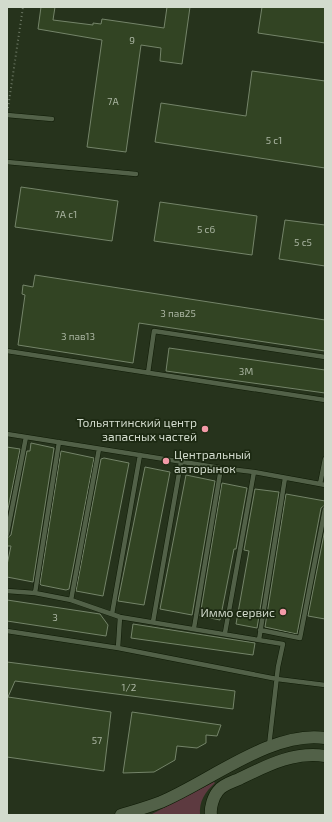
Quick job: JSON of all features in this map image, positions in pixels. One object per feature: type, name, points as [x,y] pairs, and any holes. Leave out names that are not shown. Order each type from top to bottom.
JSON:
[{"type":"main road","points":[[120,815],[162,801],[269,746],[293,739],[325,738]]},
{"type":"main road","points":[[211,815],[213,801],[218,791],[225,786],[272,763],[314,754],[325,756]]},
{"type":"lane","points":[[7,115],[52,119]]},
{"type":"lane","points":[[7,162],[136,174]]},
{"type":"lane","points":[[148,373],[154,331],[325,357]]},
{"type":"lane","points":[[7,353],[325,400]]},
{"type":"lane","points":[[7,434],[181,462],[254,472],[322,485],[325,460]]},
{"type":"lane","points":[[7,534],[26,437]]},
{"type":"lane","points":[[35,593],[59,442]]},
{"type":"lane","points":[[71,600],[99,449]]},
{"type":"lane","points":[[112,614],[140,455]]},
{"type":"lane","points":[[153,622],[181,462]]},
{"type":"lane","points":[[194,628],[221,468]]},
{"type":"lane","points":[[225,633],[254,472]]},
{"type":"lane","points":[[259,640],[285,478]]},
{"type":"lane","points":[[260,630],[300,638],[325,510]]},
{"type":"lane","points":[[7,591],[35,593],[71,600],[120,617],[225,633],[283,644],[269,746]]},
{"type":"lane","points":[[118,648],[120,617]]},
{"type":"lane","points":[[7,632],[118,648],[277,679],[325,685]]},
{"type":"path","points":[[7,115],[23,7]]},
{"type":"shaded area","points":[[214,782],[215,783],[208,790],[202,801],[200,815],[150,815]]},
{"type":"building","points":[[41,7],[55,7],[53,20],[93,25],[93,23],[101,24],[102,19],[164,28],[167,7],[190,7],[182,64],[160,61],[161,48],[141,45],[126,152],[87,147],[102,40],[38,29]]},
{"type":"building","points":[[262,7],[325,7],[325,43],[258,33]]},
{"type":"building","points":[[252,71],[325,81],[325,168],[155,142],[161,103],[246,116]]},
{"type":"building","points":[[21,187],[118,201],[112,241],[15,227]]},
{"type":"building","points":[[160,202],[257,216],[252,255],[154,241]]},
{"type":"building","points":[[285,220],[325,225],[325,266],[279,259]]},
{"type":"building","points":[[35,275],[325,320],[325,351],[139,323],[133,363],[18,345],[25,295],[22,294],[23,285],[33,287]]},
{"type":"building","points":[[169,348],[325,370],[325,393],[166,371]]},
{"type":"building","points":[[31,443],[54,448],[33,582],[7,577],[7,565],[11,546],[7,546],[7,538],[11,535],[27,451],[30,451]]},
{"type":"building","points":[[7,447],[20,449],[7,514]]},
{"type":"building","points":[[61,451],[94,458],[69,589],[66,590],[40,584]]},
{"type":"building","points":[[104,458],[129,463],[103,596],[76,591],[101,459]]},
{"type":"building","points":[[145,467],[170,472],[144,605],[118,601]]},
{"type":"building","points":[[186,475],[215,481],[192,615],[160,609]]},
{"type":"building","points":[[222,483],[247,488],[236,549],[234,549],[220,620],[200,616]]},
{"type":"building","points":[[255,489],[279,492],[257,628],[236,624],[249,551],[244,550]]},
{"type":"building","points":[[286,494],[325,501],[325,505],[321,508],[297,634],[265,627]]},
{"type":"building","points":[[325,529],[325,619],[308,616]]},
{"type":"building","points":[[7,600],[100,614],[108,625],[106,636],[7,621]]},
{"type":"building","points":[[133,624],[255,643],[253,655],[131,638]]},
{"type":"building","points":[[7,662],[235,691],[233,709],[15,681],[8,697],[111,712],[104,771],[7,757]]},
{"type":"building","points":[[132,712],[221,725],[217,736],[206,735],[206,743],[197,748],[177,746],[175,760],[154,772],[123,773]]},
{"type":"place","name":"Тольяттинский центр запасных частей","points":[[205,429]]},
{"type":"place","name":"Центральный авторынок","points":[[166,461]]},
{"type":"place","name":"Иммо сервис","points":[[283,612]]}]
